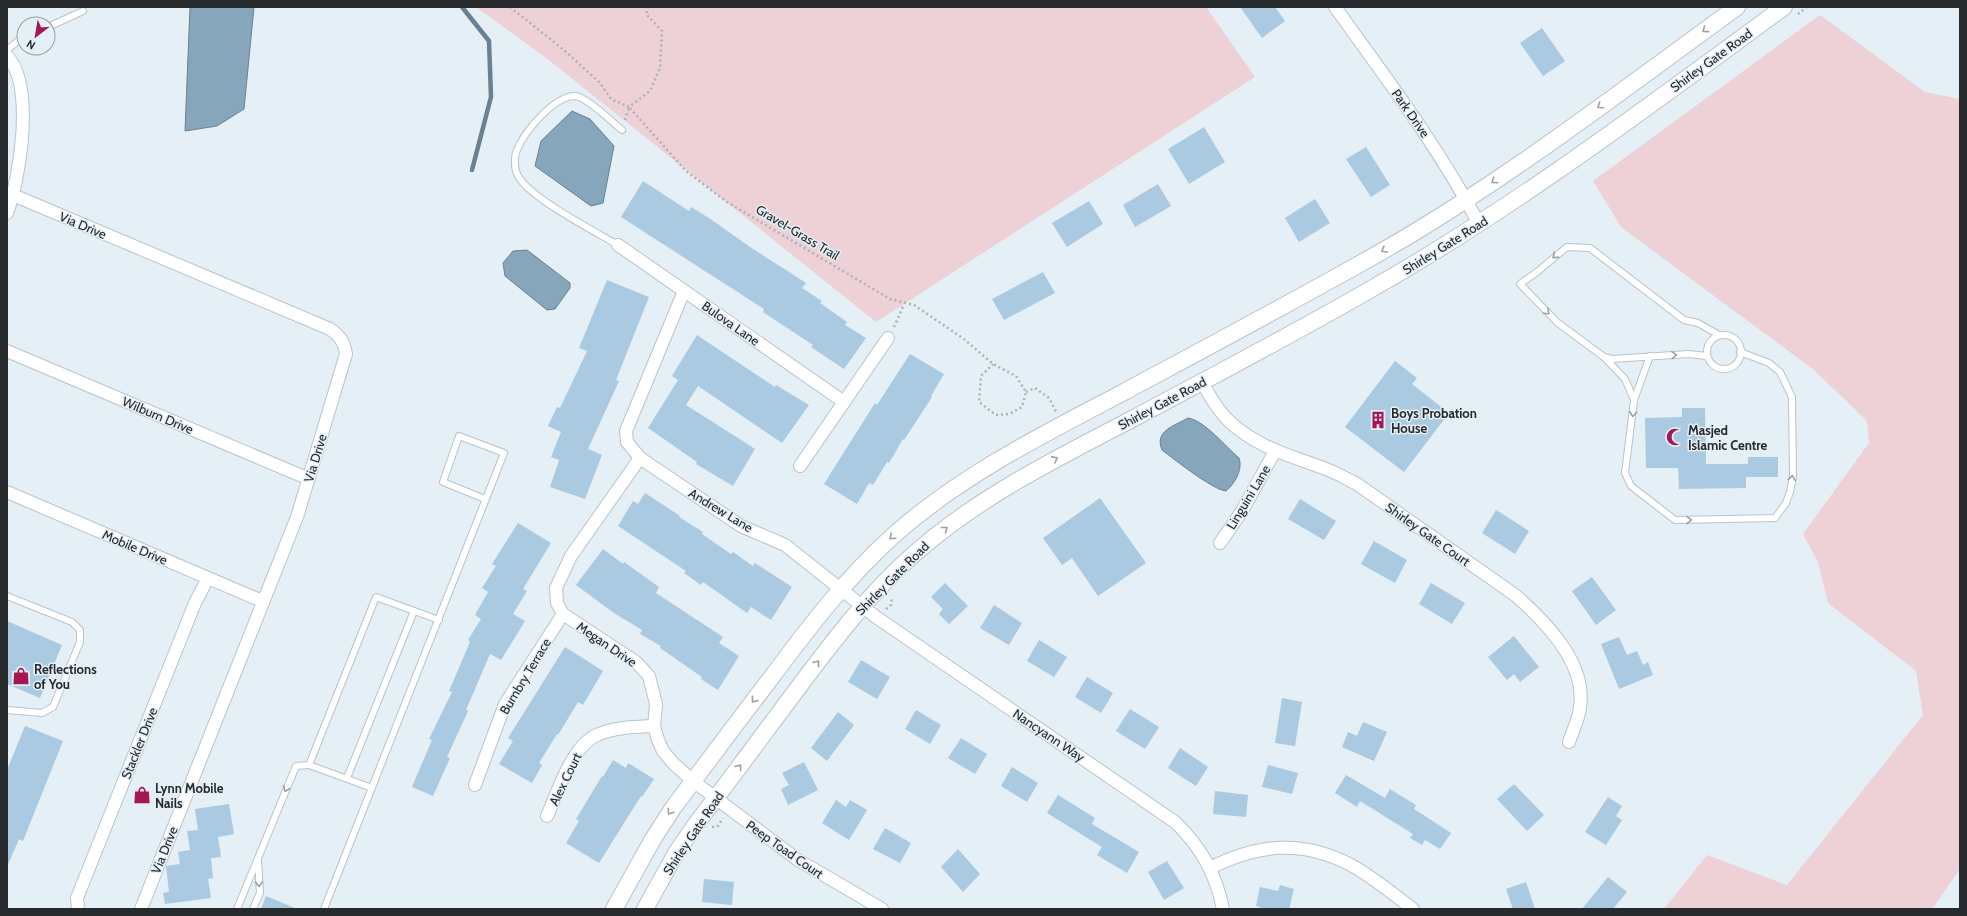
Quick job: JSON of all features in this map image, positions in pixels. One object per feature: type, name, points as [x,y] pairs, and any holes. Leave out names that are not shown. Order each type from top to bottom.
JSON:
[{"type":"main road","name":"Shirley Gate Road","points":[[614,909],[653,839],[693,781],[816,618],[840,589],[894,535],[928,506],[996,460],[1359,264],[1466,200],[1598,108],[1737,7]]},
{"type":"main road","name":"Shirley Gate Road","points":[[645,909],[676,853],[722,803],[837,636],[862,606],[913,555],[945,528],[979,504],[1044,465],[1202,382],[1373,288],[1479,224],[1621,126],[1784,7]]},
{"type":"street","name":"Park Drive","points":[[1335,7],[1442,157],[1479,224]]},
{"type":"street","points":[[7,56],[15,66],[23,105],[20,151],[14,195],[7,213]]},
{"type":"street","name":"Via Drive","points":[[14,195],[323,326],[339,335],[344,344],[346,354],[345,362],[297,516],[141,909]]},
{"type":"street","name":"Bulova Lane","points":[[618,245],[844,402]]},
{"type":"street","name":"Andrew Lane","points":[[684,291],[626,431],[627,442],[640,458],[741,526],[785,545],[840,589]]},
{"type":"street","points":[[800,466],[888,338]]},
{"type":"street","name":"Wilburn Drive","points":[[7,351],[309,479]]},
{"type":"street","name":"Shirley Gate Court","points":[[1202,382],[1217,408],[1230,422],[1256,442],[1275,451],[1328,469],[1356,484],[1515,595],[1537,614],[1565,650],[1579,682],[1581,692],[1580,707],[1569,742]]},
{"type":"street","name":"Linguini Lane","points":[[1220,543],[1242,510],[1275,451]]},
{"type":"street","points":[[563,614],[557,604],[556,588],[572,556],[640,458]]},
{"type":"street","name":"Mobile Drive","points":[[7,492],[262,601]]},
{"type":"street","name":"Stackler Drive","points":[[78,909],[77,898],[195,603],[208,578]]},
{"type":"street","name":"Nancyann Way","points":[[840,589],[876,617],[1175,822],[1195,842],[1210,868],[1220,893],[1223,909]]},
{"type":"street","name":"Megan Drive","points":[[563,614],[636,662],[649,676],[656,704],[654,726],[658,740],[663,751],[673,763],[693,781]]},
{"type":"street","name":"Bumbry Terrace","points":[[475,785],[505,704],[563,614]]},
{"type":"street","name":"Alex Court","points":[[547,816],[570,766],[581,747],[598,734],[620,728],[654,726]]},
{"type":"street","name":"Peep Toad Court","points":[[693,781],[798,860],[882,909]]},
{"type":"street","points":[[1210,868],[1228,859],[1259,849],[1286,847],[1305,849],[1330,856],[1351,865],[1413,909]]},
{"type":"lane","points":[[56,23],[83,11]]},
{"type":"lane","points":[[7,50],[16,43]]},
{"type":"lane","points":[[618,245],[585,227],[527,188],[517,176],[515,164],[516,151],[524,136],[555,103],[565,98],[576,96],[592,105],[622,130]]},
{"type":"lane","points":[[1634,400],[1626,379],[1604,357],[1558,323],[1520,284],[1567,247],[1590,248],[1684,320],[1698,323],[1719,335],[1728,335],[1736,340],[1740,356],[1736,364],[1728,368],[1719,368],[1712,364],[1707,356],[1707,347],[1711,340],[1719,335]]},
{"type":"lane","points":[[1650,356],[1634,400],[1625,473],[1631,486],[1675,520],[1775,518],[1786,503],[1793,476],[1792,397],[1780,372],[1769,363],[1740,352]]},
{"type":"lane","points":[[1604,357],[1612,359],[1688,354],[1707,356]]},
{"type":"lane","points":[[324,909],[504,453],[459,436],[443,482],[485,499]]},
{"type":"lane","points":[[7,596],[72,622],[80,630],[80,642],[53,707],[42,714],[7,710]]},
{"type":"lane","points":[[309,765],[376,597],[439,620]]},
{"type":"lane","points":[[347,778],[414,611]]},
{"type":"lane","points":[[237,909],[296,766],[309,765],[372,788]]},
{"type":"lane","points":[[253,909],[260,893],[258,857]]},
{"type":"path","points":[[510,7],[564,50],[600,83],[611,100],[629,107]]},
{"type":"path","points":[[622,130],[629,107],[650,91],[660,68],[662,31],[646,14],[648,7]]},
{"type":"path","name":"Gravel-Grass Trail","points":[[629,107],[686,170],[727,202],[890,299],[904,304],[914,305],[964,339],[993,364],[1016,376],[1026,392]]},
{"type":"path","points":[[888,338],[904,304]]},
{"type":"path","points":[[993,364],[981,376],[979,402],[996,415],[1009,414],[1022,407],[1026,392],[1035,388],[1050,398],[1057,414]]},
{"type":"path","points":[[876,617],[891,605],[893,595]]},
{"type":"path","points":[[708,831],[713,827],[718,826],[722,803]]},
{"type":"shaded area","points":[[476,7],[1206,7],[1255,77],[876,322],[545,57]]},
{"type":"shaded area","points":[[1820,15],[1925,92],[1960,99],[1960,869],[1932,909],[1664,909],[1707,855],[1787,885],[1923,715],[1916,671],[1828,603],[1818,562],[1803,534],[1869,443],[1867,421],[1814,370],[1621,227],[1593,181]]},
{"type":"water","points":[[190,7],[254,7],[244,109],[217,126],[185,131]]},
{"type":"water","points":[[572,111],[590,119],[614,146],[603,203],[591,206],[535,166],[541,141]]},
{"type":"water","points":[[527,250],[570,283],[570,288],[555,309],[547,310],[505,276],[503,263],[513,251]]},
{"type":"water","points":[[1188,418],[1208,429],[1239,458],[1239,472],[1226,491],[1203,480],[1162,450],[1160,443],[1163,434],[1167,430]]},
{"type":"building","points":[[1240,7],[1275,7],[1285,21],[1262,38]]},
{"type":"building","points":[[1542,28],[1565,61],[1543,76],[1520,43]]},
{"type":"building","points":[[1204,127],[1225,162],[1189,184],[1168,149]]},
{"type":"building","points":[[1366,147],[1390,185],[1371,197],[1346,159]]},
{"type":"building","points":[[643,181],[689,211],[691,207],[709,218],[750,247],[806,283],[802,288],[822,301],[820,303],[847,322],[845,325],[866,338],[844,369],[811,347],[813,345],[763,312],[764,309],[621,217]]},
{"type":"building","points":[[1158,184],[1171,206],[1135,227],[1123,205]]},
{"type":"building","points":[[1315,199],[1330,223],[1299,242],[1285,218]]},
{"type":"building","points":[[1089,201],[1103,224],[1067,247],[1052,223]]},
{"type":"building","points":[[1043,272],[1055,293],[1004,320],[992,299]]},
{"type":"building","points":[[607,280],[649,297],[616,380],[619,381],[588,449],[602,455],[585,499],[550,487],[559,460],[551,457],[561,432],[548,426],[557,407],[560,408],[587,351],[579,348]]},
{"type":"building","points":[[697,335],[775,387],[776,385],[809,405],[782,443],[698,386],[686,405],[755,449],[733,486],[696,464],[697,462],[648,428],[678,380],[672,376]]},
{"type":"building","points":[[910,354],[944,374],[931,396],[932,397],[904,440],[903,439],[889,463],[887,462],[873,485],[869,483],[857,504],[824,484],[875,403],[877,405]]},
{"type":"building","name":"Boys Probation House","points":[[1395,361],[1417,378],[1412,384],[1449,413],[1404,472],[1345,427]]},
{"type":"building","name":"Masjed Islamic Centre","points":[[1682,408],[1705,408],[1706,464],[1748,464],[1748,457],[1778,457],[1778,477],[1746,477],[1746,488],[1679,489],[1678,468],[1646,468],[1645,418],[1682,417]]},
{"type":"building","points":[[645,493],[703,532],[702,534],[731,554],[733,552],[753,566],[755,563],[792,587],[771,620],[751,607],[747,613],[703,582],[701,585],[684,573],[686,571],[618,526],[633,501],[638,504]]},
{"type":"building","points":[[1100,498],[1146,563],[1098,596],[1072,558],[1062,565],[1043,538]]},
{"type":"building","points":[[1300,499],[1336,521],[1324,540],[1288,519]]},
{"type":"building","points":[[1496,510],[1529,531],[1515,554],[1482,533]]},
{"type":"building","points":[[518,523],[551,543],[523,589],[527,591],[513,614],[525,621],[501,660],[490,654],[466,710],[468,711],[447,757],[450,758],[433,796],[412,787],[432,740],[429,739],[452,692],[449,691],[470,642],[468,640],[481,619],[475,615],[488,592],[482,588],[496,566],[492,564]]},
{"type":"building","points":[[1374,541],[1407,560],[1395,583],[1361,564]]},
{"type":"building","points":[[603,549],[659,587],[656,593],[723,637],[719,643],[739,656],[718,690],[660,648],[661,646],[640,634],[642,630],[614,613],[576,585]]},
{"type":"building","points":[[1592,577],[1616,610],[1596,625],[1572,591]]},
{"type":"building","points":[[945,583],[968,606],[949,624],[939,614],[943,609],[931,597]]},
{"type":"building","points":[[1431,583],[1465,603],[1452,624],[1419,604]]},
{"type":"building","points":[[994,605],[1022,623],[1009,645],[980,628]]},
{"type":"building","points":[[7,621],[62,645],[40,698],[7,684]]},
{"type":"building","points":[[1514,636],[1539,667],[1520,682],[1514,674],[1507,680],[1488,657]]},
{"type":"building","points":[[1619,637],[1627,655],[1637,651],[1643,665],[1648,662],[1653,675],[1619,689],[1601,644]]},
{"type":"building","points":[[1039,640],[1067,657],[1054,677],[1027,661]]},
{"type":"building","points":[[565,647],[603,671],[583,705],[578,702],[558,735],[557,734],[539,763],[542,765],[532,783],[499,764],[513,741],[508,738]]},
{"type":"building","points":[[861,660],[890,677],[877,699],[848,682]]},
{"type":"building","points":[[1087,677],[1113,693],[1101,713],[1075,697]]},
{"type":"building","points":[[1282,698],[1302,702],[1295,746],[1275,743]]},
{"type":"building","points":[[1130,709],[1159,727],[1145,749],[1116,731]]},
{"type":"building","points":[[916,710],[941,725],[930,744],[905,729]]},
{"type":"building","points":[[838,712],[854,725],[827,761],[811,748]]},
{"type":"building","points":[[1363,722],[1387,732],[1374,761],[1342,747],[1348,732],[1357,736]]},
{"type":"building","points":[[25,726],[63,741],[23,841],[19,839],[7,867],[7,770]]},
{"type":"building","points":[[961,738],[987,754],[975,774],[948,758]]},
{"type":"building","points":[[1180,748],[1208,767],[1196,786],[1168,768]]},
{"type":"building","points":[[613,760],[626,768],[628,763],[654,779],[642,797],[641,796],[599,863],[566,843],[579,821],[576,819]]},
{"type":"building","points":[[804,762],[818,790],[788,805],[781,789],[789,785],[782,773]]},
{"type":"building","points":[[1268,765],[1298,773],[1292,794],[1262,787]]},
{"type":"building","points":[[1012,767],[1038,783],[1027,802],[1001,786]]},
{"type":"building","points":[[1346,775],[1385,798],[1390,789],[1416,805],[1414,809],[1451,833],[1440,849],[1425,840],[1422,845],[1410,838],[1413,834],[1360,801],[1357,807],[1335,793]]},
{"type":"building","points":[[1514,784],[1544,815],[1527,831],[1497,799]]},
{"type":"building","points":[[1215,791],[1248,795],[1246,817],[1213,814]]},
{"type":"building","points":[[1058,795],[1095,818],[1092,824],[1139,852],[1127,873],[1097,855],[1102,847],[1047,813]]},
{"type":"building","points":[[1608,797],[1622,806],[1616,816],[1622,820],[1606,845],[1585,832]]},
{"type":"building","points":[[836,800],[846,807],[850,800],[867,810],[849,840],[822,823]]},
{"type":"building","points":[[229,804],[234,834],[218,837],[221,857],[211,858],[213,878],[208,879],[211,898],[165,904],[163,893],[169,892],[166,866],[180,864],[178,852],[190,850],[187,831],[198,830],[195,809]]},
{"type":"building","points":[[885,828],[911,843],[900,863],[873,849]]},
{"type":"building","points":[[958,849],[980,874],[963,892],[941,867]]},
{"type":"building","points":[[1167,861],[1184,888],[1164,900],[1148,872]]},
{"type":"building","points":[[1608,877],[1627,892],[1613,909],[1582,909]]},
{"type":"building","points":[[704,879],[734,882],[732,905],[702,902]]},
{"type":"building","points":[[1526,882],[1535,909],[1513,909],[1506,889]]},
{"type":"building","points":[[1280,885],[1294,889],[1289,909],[1266,909],[1256,906],[1260,887],[1278,891]]},
{"type":"building","points":[[266,896],[297,909],[261,909]]},
{"type":"waterway","points":[[462,7],[489,41],[491,97],[472,170]]},
{"type":"place","name":"Boys Probation House","points":[[1378,420]]},
{"type":"place","name":"Masjed Islamic Centre","points":[[1675,437]]},
{"type":"place","name":"Reflections of You","points":[[21,676]]},
{"type":"place","name":"Lynn Mobile Nails","points":[[142,795]]}]
